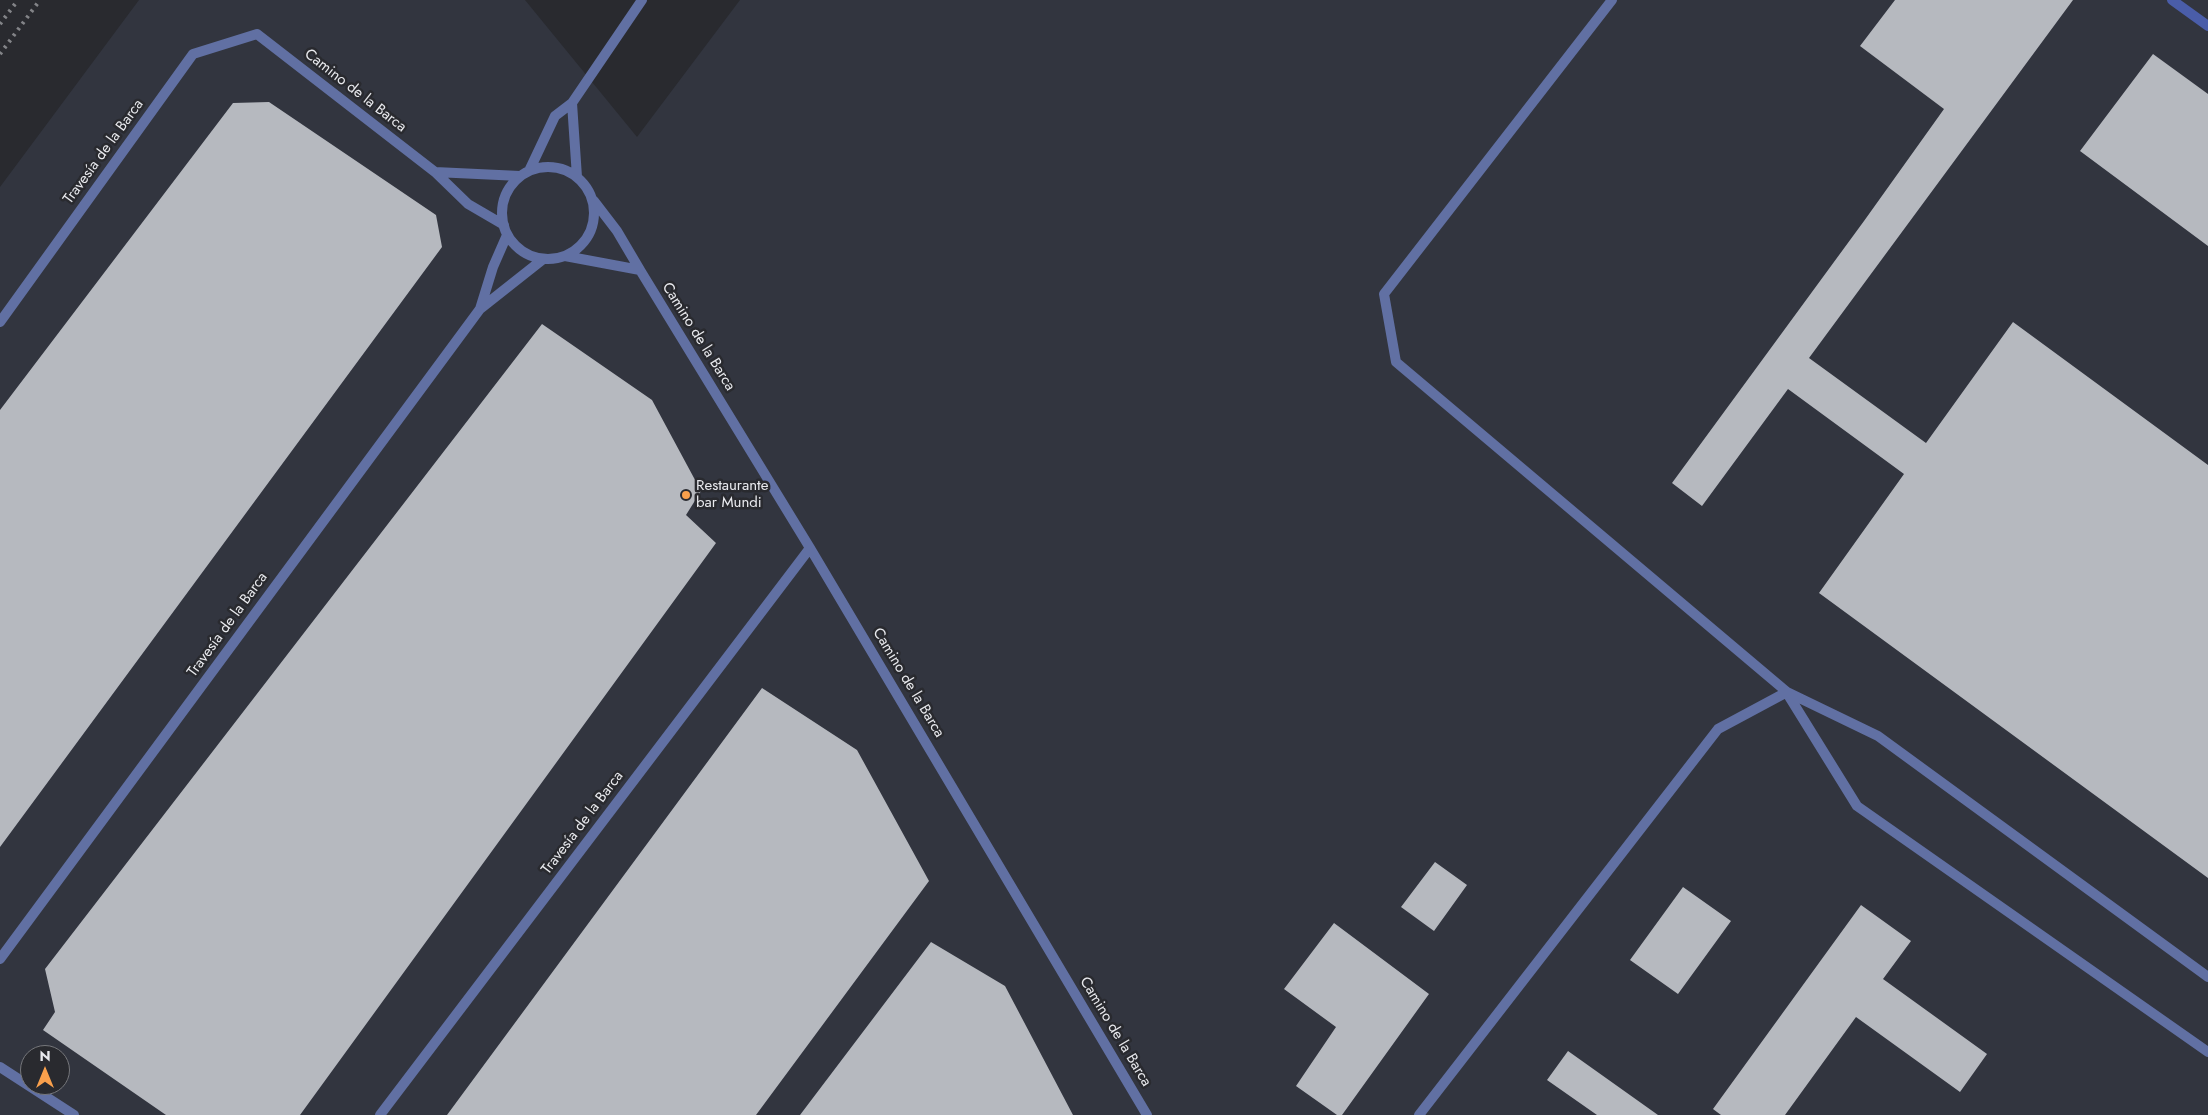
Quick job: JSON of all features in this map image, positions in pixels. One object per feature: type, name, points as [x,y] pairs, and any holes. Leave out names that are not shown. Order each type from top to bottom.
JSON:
[{"type":"street","points":[[542,260],[527,254],[514,245],[506,230],[502,216],[503,200],[510,186],[525,174],[555,116],[572,103],[642,0]]},
{"type":"street","points":[[1612,0],[1384,294],[1396,362],[1787,692],[1878,736],[2208,977]]},
{"type":"street","name":"Camino de la Barca","points":[[257,34],[435,172],[468,204],[506,230]]},
{"type":"street","name":"Travesía de la Barca","points":[[0,322],[193,54],[257,34]]},
{"type":"street","points":[[572,103],[577,177]]},
{"type":"street","points":[[435,172],[525,174],[550,166],[564,169],[577,177],[587,187],[593,201],[595,215],[592,230],[585,242],[574,252],[542,260],[480,309]]},
{"type":"street","name":"Camino de la Barca","points":[[593,201],[617,231],[810,548],[1147,1115]]},
{"type":"street","points":[[480,309],[506,230]]},
{"type":"street","points":[[564,256],[640,270]]},
{"type":"street","name":"Travesía de la Barca","points":[[0,959],[480,309]]},
{"type":"street","name":"Travesía de la Barca","points":[[380,1115],[810,548]]},
{"type":"street","points":[[1787,692],[1857,806],[2208,1052]]},
{"type":"street","points":[[1419,1115],[1718,729],[1787,692]]},
{"type":"street","points":[[0,1068],[74,1115]]},
{"type":"shaded area","points":[[139,0],[525,0],[637,137],[740,0],[2208,0],[2208,1115],[0,1115],[0,187]]},
{"type":"building","points":[[1895,0],[2073,0],[1809,358],[1926,443],[2013,322],[2208,465],[2208,878],[1819,593],[1904,474],[1788,389],[1702,506],[1672,483],[1944,109],[1860,46]]},
{"type":"building","points":[[2153,54],[2208,94],[2208,246],[2080,151]]},
{"type":"building","points":[[269,102],[436,215],[442,247],[0,847],[0,410],[233,103]]},
{"type":"building","points":[[542,324],[652,400],[701,491],[686,515],[716,543],[300,1115],[166,1115],[70,1049],[70,1045],[65,1045],[43,1030],[55,1012],[45,969]]},
{"type":"building","points":[[762,688],[857,750],[929,881],[756,1115],[447,1115]]},
{"type":"building","points":[[1435,862],[1467,885],[1434,931],[1401,907]]},
{"type":"building","points":[[1683,887],[1731,921],[1678,994],[1630,960]]},
{"type":"building","points":[[1861,905],[1911,941],[1883,979],[1987,1054],[1960,1092],[1856,1017],[1785,1115],[1721,1115],[1713,1109]]},
{"type":"building","points":[[1334,923],[1429,994],[1342,1115],[1337,1115],[1296,1086],[1336,1027],[1284,989]]},
{"type":"building","points":[[931,942],[1005,986],[1073,1115],[800,1115]]},
{"type":"building","points":[[1568,1051],[1658,1115],[1597,1115],[1547,1080]]},
{"type":"waterway","points":[[2172,0],[2208,26]]},
{"type":"railway","points":[[0,24],[18,0]]},
{"type":"railway","points":[[0,54],[40,0]]},
{"type":"place","name":"Restaurante bar Mundi","points":[[686,495]]}]
